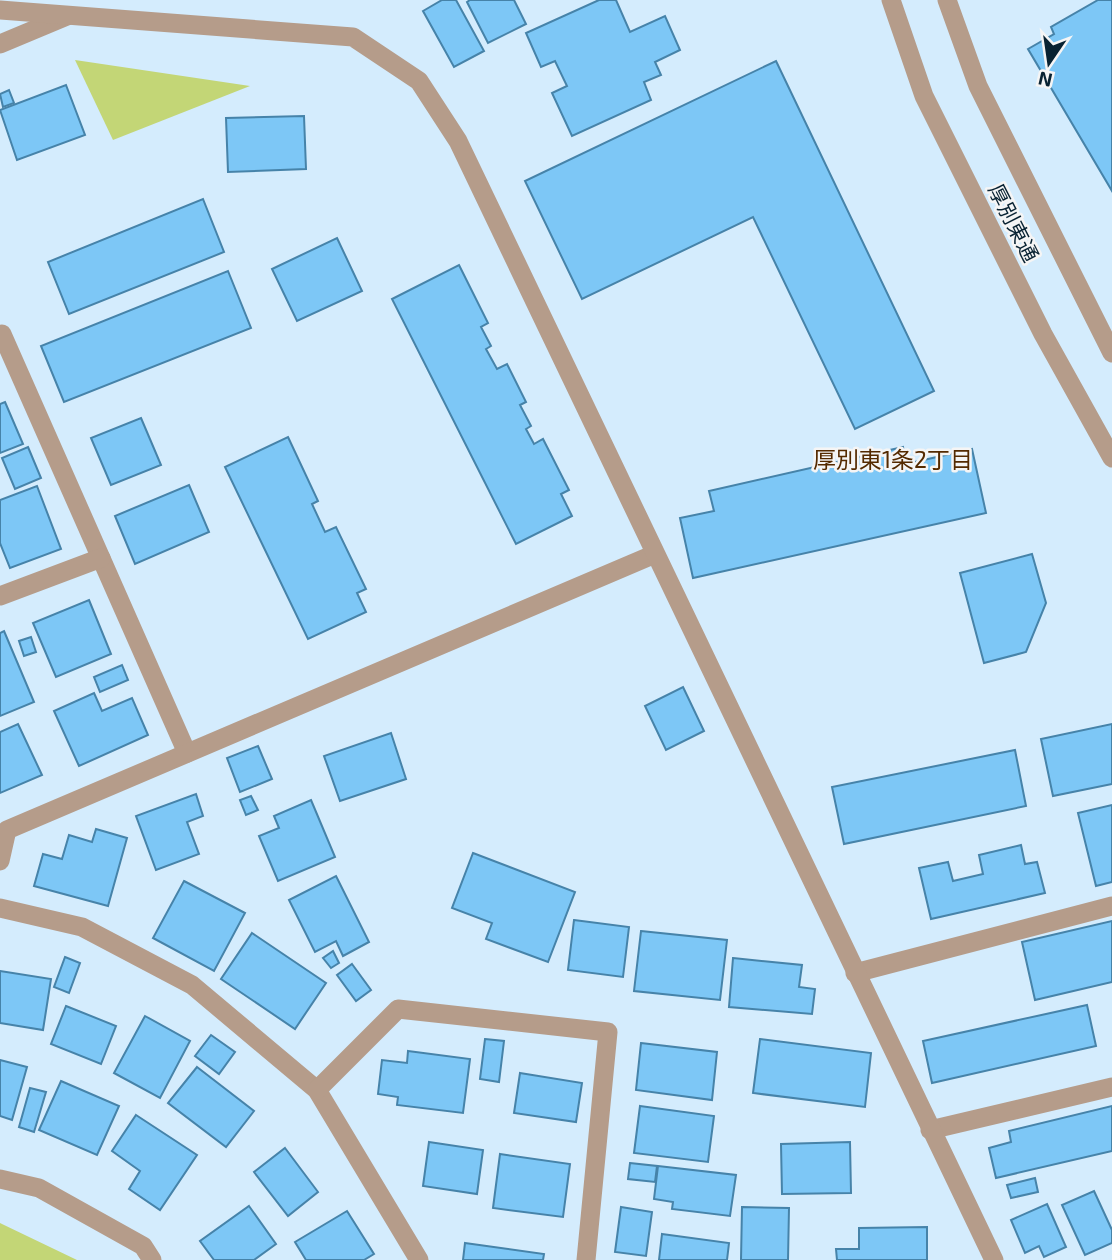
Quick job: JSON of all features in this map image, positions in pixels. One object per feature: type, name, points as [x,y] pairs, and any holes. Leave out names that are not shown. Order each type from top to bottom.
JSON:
[{"type":"street","name":"厚別東通","points":[[891,0],[924,96],[1043,334],[1112,458]]},
{"type":"street","name":"厚別東通","points":[[947,0],[978,86],[1112,353]]},
{"type":"street","points":[[0,10],[353,37],[419,81],[458,141],[994,1260]]},
{"type":"street","points":[[0,44],[67,16]]},
{"type":"street","points":[[0,335],[2,334],[187,753]]},
{"type":"street","points":[[0,861],[7,830],[655,554]]},
{"type":"street","points":[[0,596],[101,558]]},
{"type":"street","points":[[855,973],[1112,906]]},
{"type":"street","points":[[0,908],[82,927],[192,985],[317,1090],[419,1260]]},
{"type":"street","points":[[317,1090],[398,1009],[608,1032],[586,1260]]},
{"type":"street","points":[[930,1130],[1112,1087]]},
{"type":"street","points":[[0,1179],[39,1188],[143,1246],[152,1260]]},
{"type":"green space","points":[[75,60],[250,86],[113,140]]},
{"type":"green space","points":[[0,1223],[2,1224],[77,1260],[0,1260]]},
{"type":"building","points":[[442,0],[456,0],[484,51],[454,67],[423,11]]},
{"type":"building","points":[[514,0],[526,24],[488,43],[467,2]]},
{"type":"building","points":[[599,0],[616,0],[630,32],[665,16],[680,50],[655,62],[661,75],[644,82],[651,100],[572,136],[552,93],[567,86],[555,61],[541,67],[526,33]]},
{"type":"building","points":[[1098,0],[1112,0],[1112,191],[1028,49],[1054,34],[1051,27]]},
{"type":"building","points":[[776,61],[934,391],[855,429],[753,217],[582,299],[525,181]]},
{"type":"building","points":[[66,85],[85,135],[17,160],[0,110]]},
{"type":"building","points":[[9,90],[14,103],[3,107],[0,94]]},
{"type":"building","points":[[304,116],[306,169],[228,172],[226,118]]},
{"type":"building","points":[[203,199],[224,252],[69,314],[48,262]]},
{"type":"building","points":[[337,238],[362,291],[297,321],[272,269]]},
{"type":"building","points":[[459,265],[488,323],[481,327],[491,346],[486,349],[497,369],[507,364],[526,402],[520,405],[531,426],[526,429],[534,444],[543,439],[569,490],[561,494],[572,516],[516,544],[392,299]]},
{"type":"building","points":[[228,271],[251,328],[64,402],[41,346]]},
{"type":"building","points":[[5,402],[23,444],[0,453],[0,404]]},
{"type":"building","points":[[141,418],[161,465],[111,485],[91,438]]},
{"type":"building","points":[[288,437],[318,501],[312,504],[325,532],[336,527],[366,589],[357,593],[366,612],[308,639],[225,467]]},
{"type":"building","points":[[28,447],[41,478],[15,489],[2,458]]},
{"type":"building","points":[[903,447],[906,464],[972,449],[986,513],[693,578],[680,518],[714,511],[709,491]]},
{"type":"building","points":[[189,485],[209,532],[135,564],[115,516]]},
{"type":"building","points":[[37,486],[61,549],[10,568],[0,543],[0,500]]},
{"type":"building","points":[[1032,554],[1046,603],[1026,652],[984,663],[960,573]]},
{"type":"building","points":[[89,600],[111,654],[56,677],[33,623]]},
{"type":"building","points":[[4,631],[34,702],[0,716],[0,633]]},
{"type":"building","points":[[31,637],[36,652],[24,656],[19,641]]},
{"type":"building","points":[[122,665],[128,680],[100,692],[94,677]]},
{"type":"building","points":[[683,687],[704,731],[666,750],[645,706]]},
{"type":"building","points":[[94,693],[102,711],[132,698],[148,735],[79,766],[54,711]]},
{"type":"building","points":[[18,724],[42,775],[0,793],[0,732]]},
{"type":"building","points":[[1112,724],[1112,784],[1053,796],[1041,739]]},
{"type":"building","points":[[391,733],[406,779],[340,801],[324,756]]},
{"type":"building","points":[[258,746],[272,779],[240,792],[227,758]]},
{"type":"building","points":[[1015,750],[1026,806],[844,844],[832,787]]},
{"type":"building","points":[[196,794],[203,816],[187,822],[199,854],[156,870],[136,816]]},
{"type":"building","points":[[251,796],[258,810],[246,815],[240,800]]},
{"type":"building","points":[[311,800],[335,857],[278,881],[259,836],[279,828],[274,816]]},
{"type":"building","points":[[1112,805],[1112,882],[1096,886],[1078,813]]},
{"type":"building","points":[[96,829],[127,838],[108,906],[34,886],[43,854],[62,859],[69,835],[92,842]]},
{"type":"building","points":[[1021,845],[1025,864],[1037,862],[1045,893],[931,919],[919,868],[948,862],[953,881],[983,874],[979,855]]},
{"type":"building","points":[[473,853],[575,892],[548,962],[486,939],[492,923],[452,908]]},
{"type":"building","points":[[336,876],[369,942],[343,956],[336,941],[315,952],[289,900]]},
{"type":"building","points":[[184,881],[245,913],[214,971],[153,938]]},
{"type":"building","points":[[574,920],[629,927],[623,977],[568,970]]},
{"type":"building","points":[[1112,921],[1112,982],[1035,1000],[1022,942]]},
{"type":"building","points":[[641,931],[727,940],[720,1000],[634,991]]},
{"type":"building","points":[[252,933],[326,983],[295,1029],[221,979]]},
{"type":"building","points":[[333,951],[339,963],[331,968],[323,958]]},
{"type":"building","points":[[65,957],[80,963],[69,993],[54,987]]},
{"type":"building","points":[[733,958],[802,965],[799,987],[815,989],[812,1014],[729,1007]]},
{"type":"building","points":[[352,964],[371,990],[356,1001],[337,975]]},
{"type":"building","points":[[0,971],[51,979],[43,1030],[0,1023]]},
{"type":"building","points":[[1087,1005],[1096,1046],[932,1083],[923,1041]]},
{"type":"building","points":[[66,1006],[116,1026],[101,1064],[51,1044]]},
{"type":"building","points":[[145,1016],[190,1041],[160,1098],[114,1073]]},
{"type":"building","points":[[211,1035],[235,1052],[219,1074],[195,1056]]},
{"type":"building","points":[[485,1039],[504,1041],[499,1082],[480,1079]]},
{"type":"building","points":[[760,1039],[871,1053],[865,1107],[753,1093]]},
{"type":"building","points":[[641,1043],[717,1052],[712,1100],[636,1090]]},
{"type":"building","points":[[408,1051],[470,1059],[463,1113],[397,1105],[398,1097],[378,1094],[382,1060],[407,1063]]},
{"type":"building","points":[[0,1060],[27,1067],[12,1120],[0,1116]]},
{"type":"building","points":[[197,1067],[254,1111],[226,1147],[168,1103]]},
{"type":"building","points":[[520,1073],[582,1083],[576,1122],[514,1113]]},
{"type":"building","points":[[61,1081],[119,1106],[97,1155],[39,1130]]},
{"type":"building","points":[[30,1088],[46,1092],[34,1132],[19,1127]]},
{"type":"building","points":[[640,1106],[714,1116],[708,1162],[634,1153]]},
{"type":"building","points":[[1112,1106],[1112,1151],[996,1178],[989,1148],[1011,1142],[1009,1131]]},
{"type":"building","points":[[136,1115],[197,1155],[160,1210],[129,1189],[140,1171],[112,1151]]},
{"type":"building","points":[[429,1142],[483,1150],[477,1194],[423,1186]]},
{"type":"building","points":[[850,1142],[851,1193],[782,1194],[781,1144]]},
{"type":"building","points":[[285,1148],[318,1192],[288,1216],[254,1172]]},
{"type":"building","points":[[500,1154],[570,1164],[563,1217],[493,1208]]},
{"type":"building","points":[[630,1163],[657,1166],[655,1182],[628,1179]]},
{"type":"building","points":[[658,1166],[736,1175],[730,1216],[672,1209],[673,1202],[654,1199]]},
{"type":"building","points":[[1035,1178],[1038,1192],[1011,1198],[1007,1185]]},
{"type":"building","points":[[1094,1191],[1112,1230],[1112,1243],[1085,1255],[1062,1205]]},
{"type":"building","points":[[1047,1204],[1066,1247],[1044,1257],[1039,1246],[1025,1253],[1011,1220]]},
{"type":"building","points":[[249,1206],[276,1244],[254,1260],[214,1260],[200,1241]]},
{"type":"building","points":[[621,1207],[652,1212],[646,1256],[615,1252]]},
{"type":"building","points":[[742,1207],[789,1208],[788,1260],[741,1260]]},
{"type":"building","points":[[347,1211],[374,1254],[364,1260],[306,1260],[295,1242]]},
{"type":"building","points":[[927,1227],[927,1260],[837,1260],[836,1249],[859,1249],[859,1228]]},
{"type":"building","points":[[662,1234],[729,1243],[727,1260],[659,1260]]},
{"type":"building","points":[[465,1243],[544,1254],[543,1260],[463,1260]]},
{"type":"district","name":"厚別東1条2丁目","points":[[893,460]]}]
